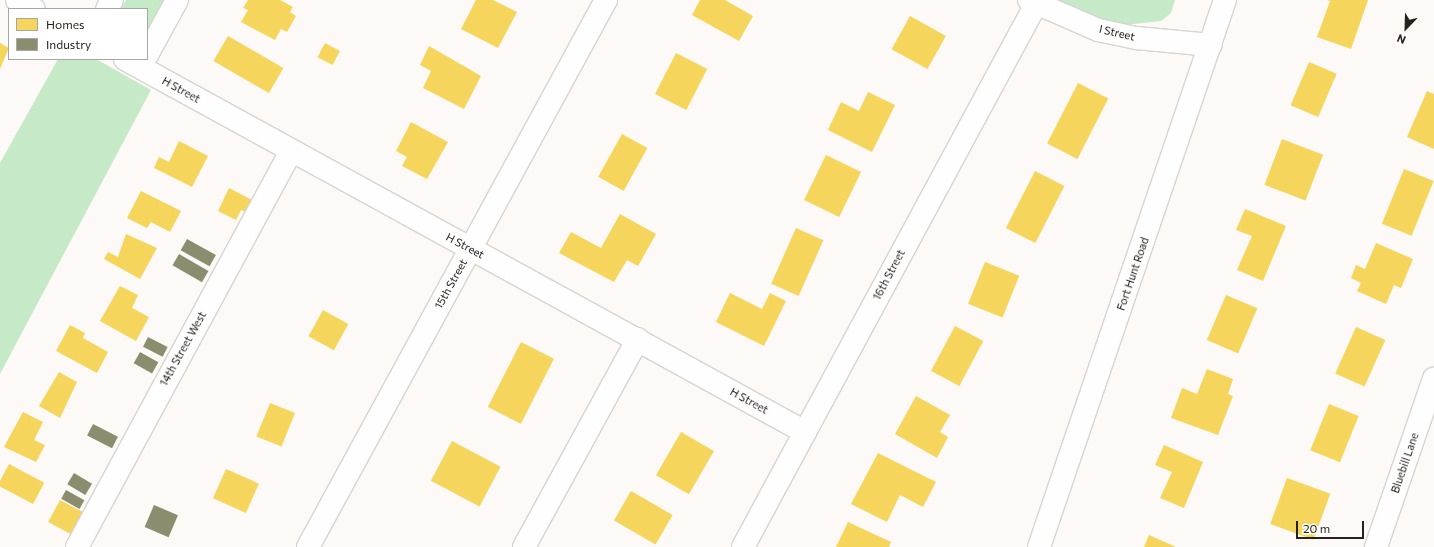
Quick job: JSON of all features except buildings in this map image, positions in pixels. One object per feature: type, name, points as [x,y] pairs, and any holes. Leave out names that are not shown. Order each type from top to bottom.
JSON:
[{"type":"street","points":[[17,0],[32,8]]},
{"type":"street","points":[[148,46],[177,0]]},
{"type":"street","name":"15th Street","points":[[308,547],[606,0]]},
{"type":"street","name":"Fort Hunt Road","points":[[1039,547],[1225,0]]},
{"type":"street","name":"I Street","points":[[1032,2],[1098,30],[1137,38],[1211,44]]},
{"type":"street","name":"16th Street","points":[[743,547],[1032,2]]},
{"type":"street","name":"H Street","points":[[139,60],[291,152],[638,339],[805,432]]},
{"type":"street","name":"14th Street West","points":[[77,547],[291,152]]},
{"type":"street","points":[[524,547],[638,339]]},
{"type":"street","name":"Bluebill Lane","points":[[1376,547],[1434,379]]},
{"type":"green space","points":[[126,0],[168,0],[148,34],[148,8],[122,8]]},
{"type":"green space","points":[[1052,0],[1175,0],[1171,13],[1161,21],[1114,26]]},
{"type":"green space","points":[[57,60],[98,60],[151,90],[0,374],[0,163]]}]
